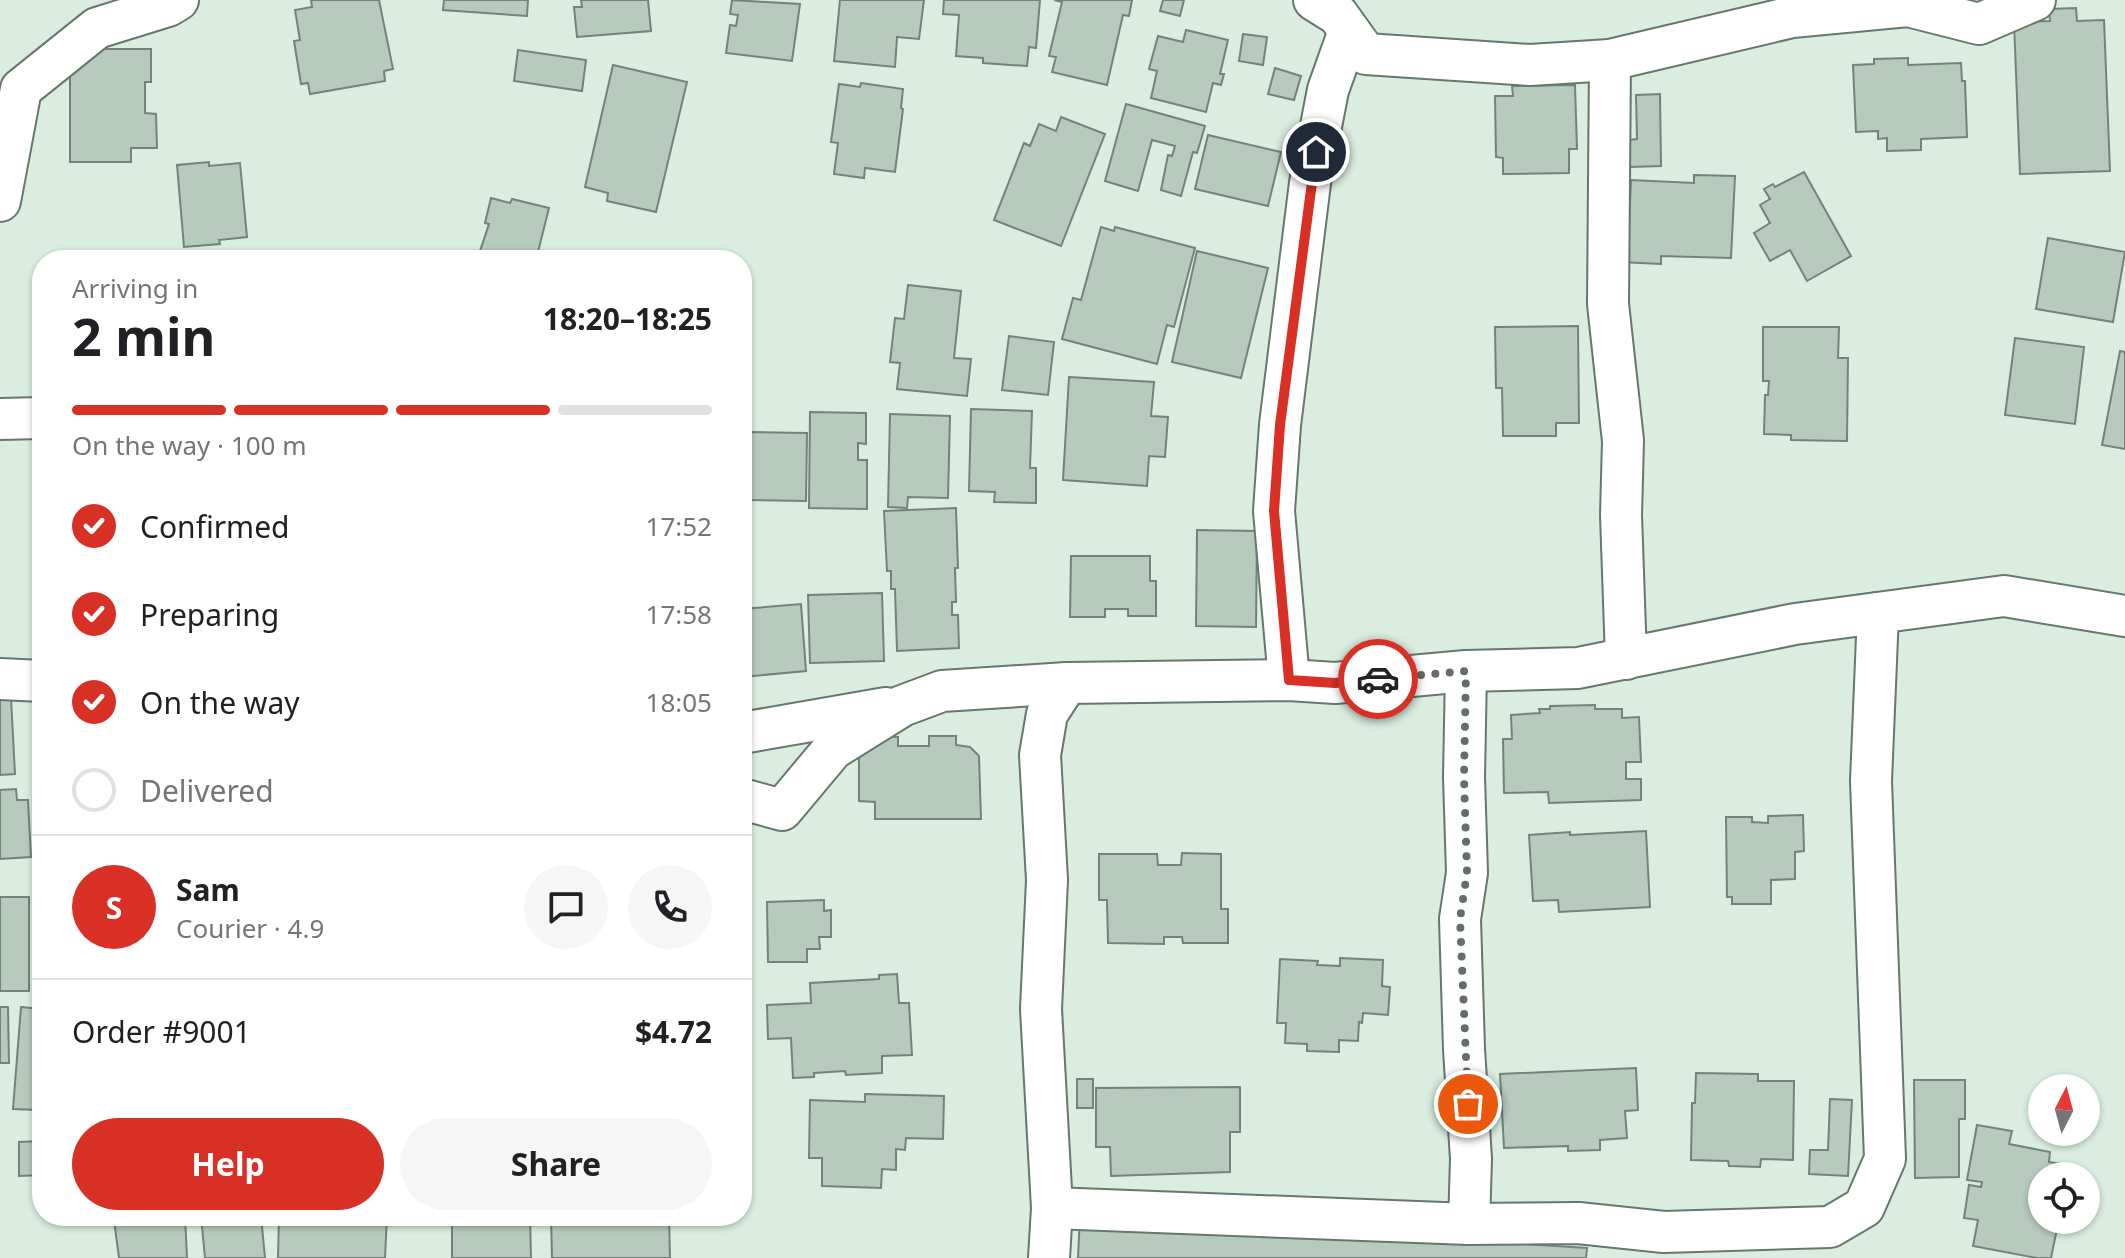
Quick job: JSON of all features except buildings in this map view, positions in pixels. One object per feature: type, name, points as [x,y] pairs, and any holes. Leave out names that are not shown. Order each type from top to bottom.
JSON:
[{"type":"street","points":[[0,201],[21,89],[97,28],[168,6],[178,0]]},
{"type":"street","points":[[1314,0],[1338,15],[1366,54],[1530,65],[1610,60],[1792,17],[1904,3],[1979,24],[2035,0]]},
{"type":"street","points":[[1289,680],[1274,511],[1280,425],[1310,183],[1328,90],[1349,31]]},
{"type":"street","points":[[1610,60],[1608,304],[1623,441],[1621,515],[1626,659]]},
{"type":"street","points":[[0,419],[32,418]]},
{"type":"street","points":[[752,731],[902,706],[942,691],[1067,683],[1289,680],[1335,683],[1466,671],[1578,668],[1795,624],[2004,596],[2125,616]]},
{"type":"street","points":[[1052,1208],[1469,1224],[1578,1223],[1664,1245],[1830,1227],[1864,1207],[1885,1159],[1871,781],[1878,613]]},
{"type":"street","points":[[1466,671],[1464,777],[1467,873],[1460,919],[1471,1159],[1469,1224]]},
{"type":"street","points":[[0,679],[32,681]]},
{"type":"street","points":[[1049,1258],[1052,1208],[1041,1009],[1047,880],[1040,755],[1047,714],[1067,683]]},
{"type":"street","points":[[752,802],[782,810],[833,749],[902,706]]},
{"type":"way so far","points":[[1378,679],[1466,671],[1464,777],[1467,873],[1460,919],[1468,1104]]},
{"type":"route","points":[[1316,152],[1280,425],[1274,511],[1289,680],[1335,683],[1378,679]]}]
